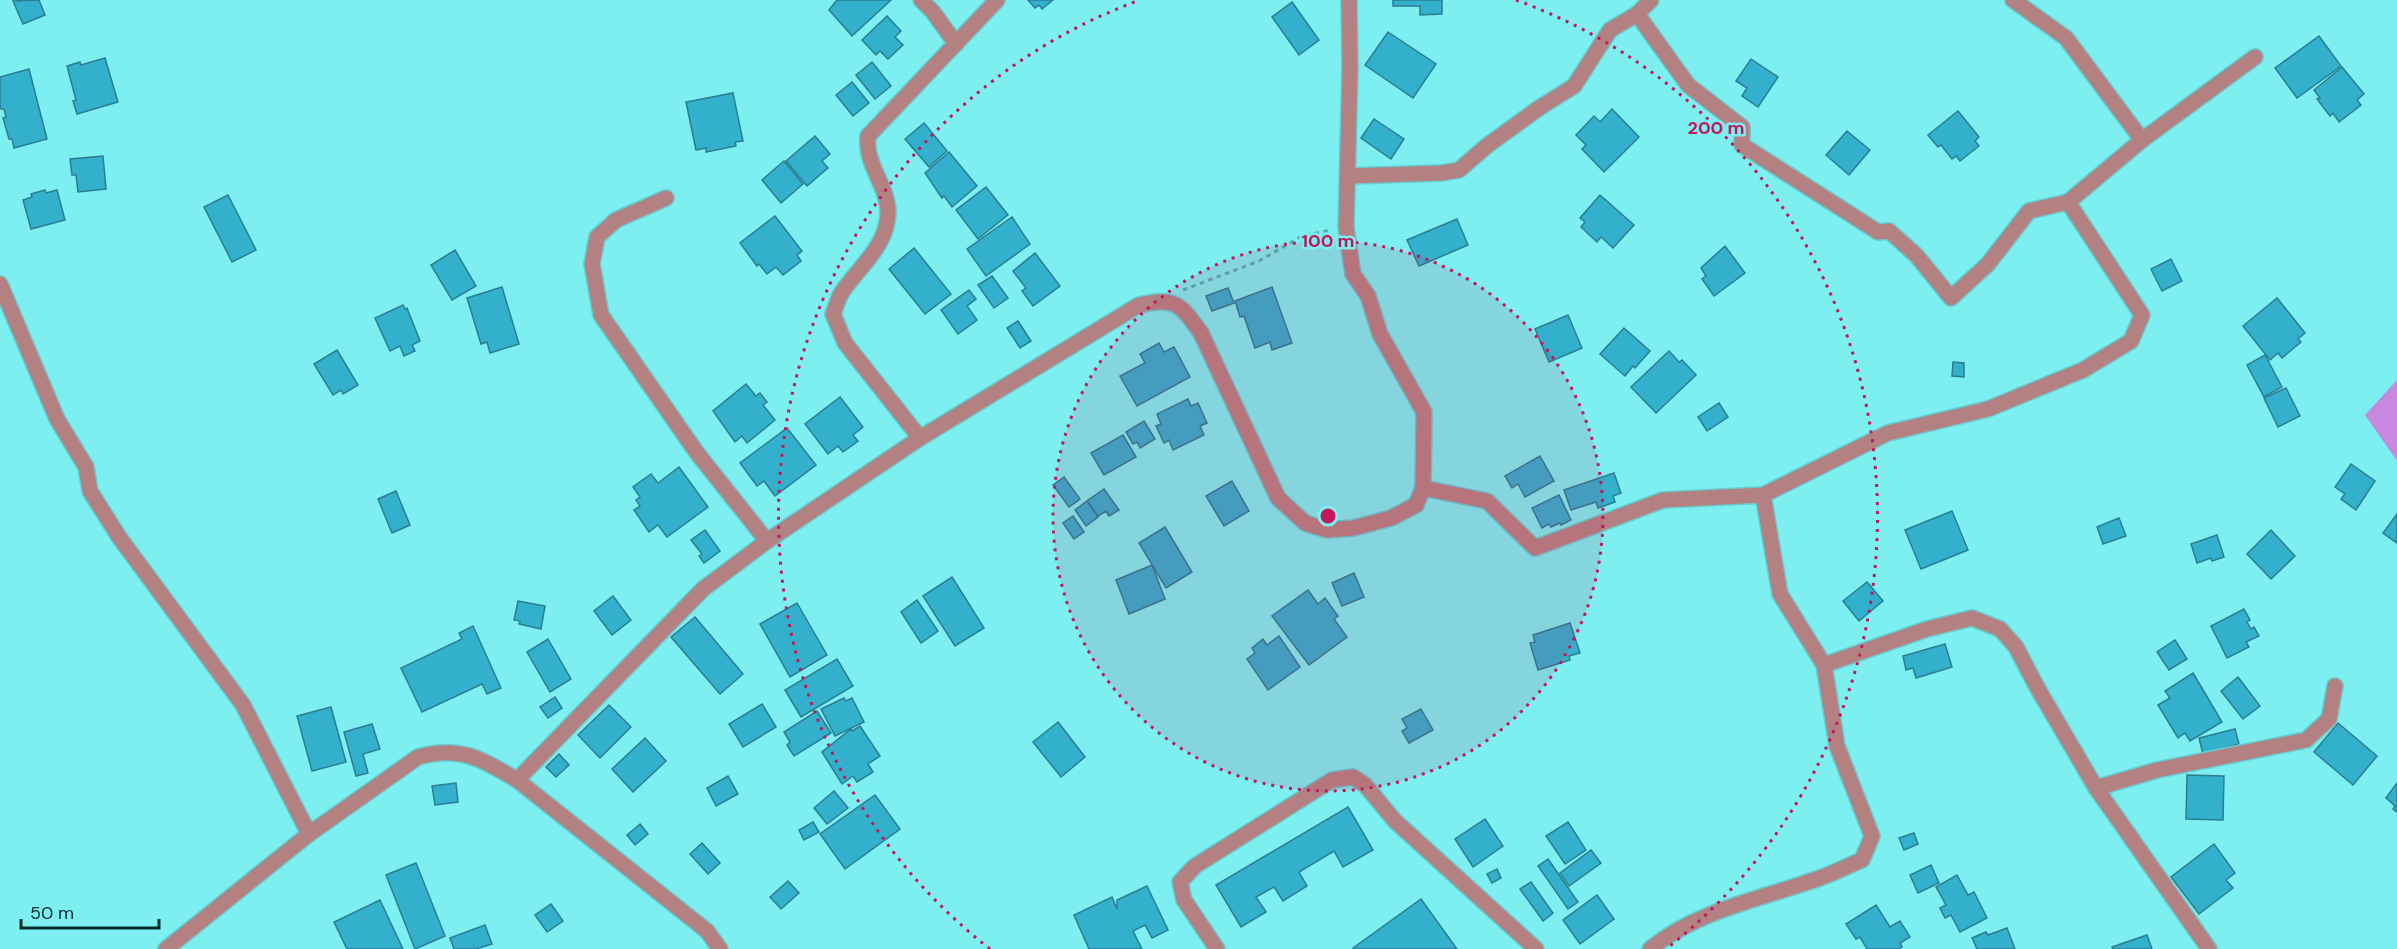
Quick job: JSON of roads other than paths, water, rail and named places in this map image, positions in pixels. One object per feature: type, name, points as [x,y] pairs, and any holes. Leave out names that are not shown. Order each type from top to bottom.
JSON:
[{"type":"street","points":[[921,0],[933,12],[956,44]]},
{"type":"street","points":[[920,438],[845,343],[833,314],[841,294],[864,266],[885,233],[888,207],[869,155],[868,136],[997,0]]},
{"type":"street","points":[[517,780],[703,589],[767,541],[920,438],[1139,305],[1159,300],[1183,308],[1201,333],[1278,498],[1305,523],[1327,530],[1353,528],[1391,518],[1416,504],[1423,488],[1424,412],[1380,334],[1368,297],[1353,274],[1346,226],[1349,0]]},
{"type":"street","points":[[1348,176],[1442,173],[1459,170],[1496,138],[1574,86],[1610,30],[1637,14],[1651,0]]},
{"type":"street","points":[[2013,0],[2066,38],[2142,140]]},
{"type":"street","points":[[1637,14],[1688,85],[1742,127],[1742,145],[1878,232],[1889,231],[1916,255],[1951,298],[1988,264],[2029,211],[2068,202],[2142,140],[2255,57]]},
{"type":"street","points":[[666,198],[616,220],[597,237],[592,264],[601,315],[697,453],[767,541]]},
{"type":"street","points":[[1423,488],[1487,501],[1535,548],[1663,500],[1763,495],[1888,433],[1988,409],[2083,370],[2131,341],[2142,315],[2068,202]]},
{"type":"street","points":[[0,284],[5,306],[57,419],[86,466],[90,491],[119,537],[243,705],[309,834]]},
{"type":"street","points":[[1650,949],[1685,927],[1719,910],[1813,881],[1862,860],[1872,836],[1837,746],[1824,665],[1780,594],[1763,495]]},
{"type":"street","points":[[1824,665],[1927,629],[1972,618],[2000,629],[2016,647],[2096,788],[2209,949]]},
{"type":"street","points":[[2096,788],[2157,770],[2306,740],[2329,719],[2335,686]]},
{"type":"street","points":[[166,949],[309,834],[418,756],[440,751],[459,753],[490,764],[517,780],[707,931],[720,949]]},
{"type":"street","points":[[1217,949],[1184,900],[1180,882],[1195,866],[1332,780],[1353,777],[1365,785],[1395,821],[1536,949]]}]
